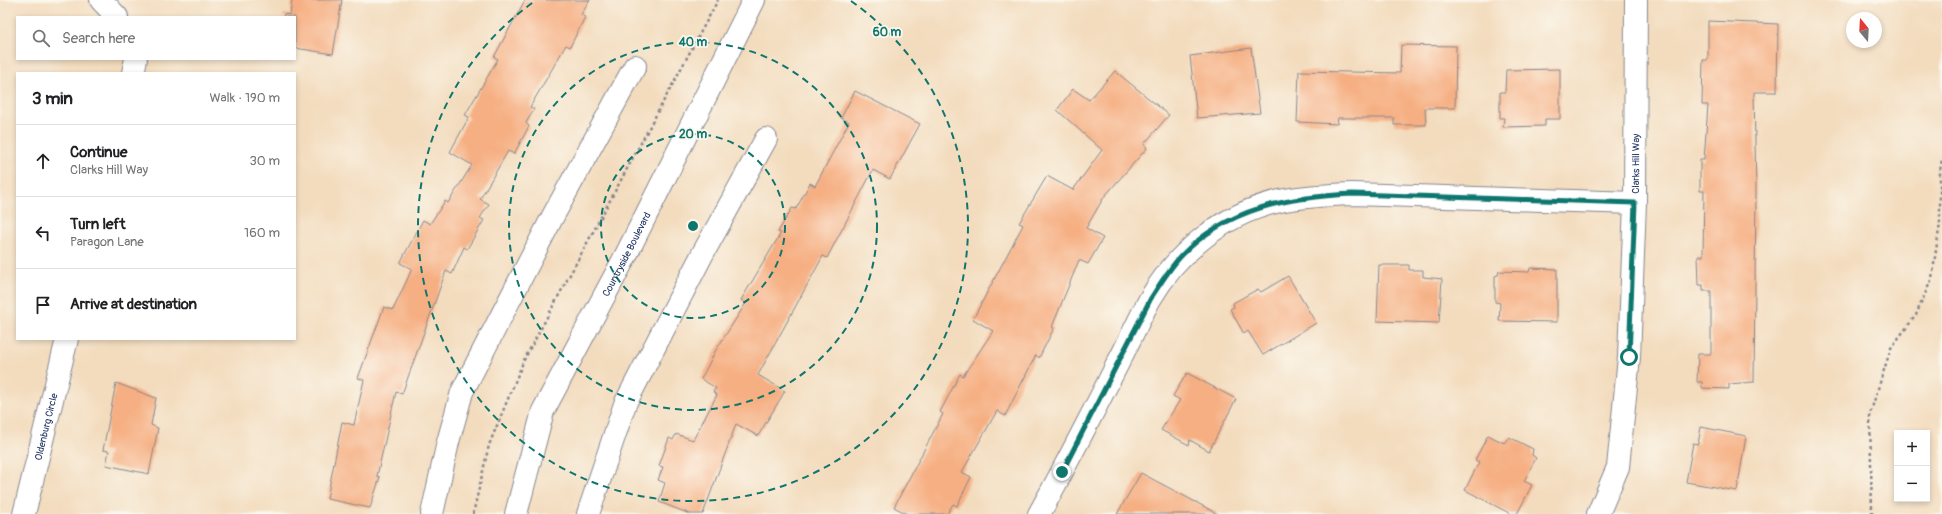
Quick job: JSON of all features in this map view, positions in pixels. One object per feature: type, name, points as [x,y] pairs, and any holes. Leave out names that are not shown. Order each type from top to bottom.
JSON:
[{"type":"street","points":[[101,0],[116,16]]},
{"type":"street","name":"Countryside Boulevard","points":[[516,514],[543,411],[626,257],[754,0]]},
{"type":"street","name":"Clarks Hill Way","points":[[1598,514],[1605,501],[1618,467],[1624,424],[1629,357],[1635,203],[1636,0]]},
{"type":"street","points":[[133,72],[136,60]]},
{"type":"street","points":[[432,514],[448,442],[462,392],[553,216],[635,66]]},
{"type":"street","points":[[588,514],[625,404],[702,254],[766,139]]},
{"type":"street","points":[[1039,514],[1151,298],[1181,256],[1200,239],[1234,218],[1279,202],[1315,196],[1352,194],[1635,203]]},
{"type":"street","name":"Oldenburg Circle","points":[[24,514],[67,340]]},
{"type":"path","points":[[473,514],[489,445],[524,360],[718,0]]},
{"type":"path","points":[[1872,514],[1870,414],[1891,348],[1916,315],[1932,278],[1940,223],[1940,171],[1942,159]]},
{"type":"building","points":[[292,0],[342,0],[333,54],[296,48],[296,16],[283,16],[284,14],[290,15]]},
{"type":"building","points":[[525,0],[590,0],[581,15],[585,17],[570,47],[566,45],[530,107],[534,109],[526,123],[529,126],[514,154],[508,151],[480,199],[489,204],[480,218],[484,220],[467,249],[464,247],[452,274],[446,271],[402,394],[396,392],[377,476],[380,477],[370,508],[327,499],[342,422],[354,425],[364,380],[358,378],[384,307],[393,310],[412,269],[400,263],[423,220],[430,224],[445,201],[448,203],[472,165],[450,152],[469,117],[465,115],[498,59],[494,57]]},
{"type":"building","points":[[1708,21],[1778,24],[1777,92],[1754,92],[1756,190],[1754,382],[1729,384],[1729,389],[1702,388],[1702,382],[1697,382],[1698,354],[1711,354],[1711,291],[1703,291],[1703,285],[1699,285],[1698,256],[1703,256],[1704,191],[1700,191],[1700,160],[1704,160],[1708,105],[1702,105],[1703,60],[1708,60]]},
{"type":"building","points":[[1401,45],[1456,46],[1455,108],[1425,108],[1426,125],[1394,125],[1394,118],[1338,118],[1337,124],[1297,122],[1299,71],[1400,73]]},
{"type":"building","points":[[1251,48],[1260,113],[1197,118],[1190,56]]},
{"type":"building","points":[[1560,69],[1560,119],[1545,119],[1545,126],[1503,127],[1504,118],[1500,118],[1500,92],[1505,92],[1506,70]]},
{"type":"building","points":[[1115,71],[1169,115],[1144,144],[1147,148],[1104,197],[1086,228],[1103,238],[1088,264],[1079,260],[1052,327],[1054,328],[1039,358],[1036,355],[1005,416],[997,411],[962,472],[971,477],[957,506],[953,504],[947,514],[907,514],[894,507],[943,414],[940,412],[960,374],[963,376],[993,331],[973,319],[1023,225],[1019,223],[1047,176],[1073,190],[1102,150],[1057,110],[1073,89],[1089,100]]},
{"type":"building","points":[[855,91],[920,124],[890,179],[873,170],[827,258],[823,256],[758,375],[785,391],[758,436],[736,424],[703,514],[690,514],[659,502],[665,483],[658,480],[663,467],[659,466],[669,438],[673,440],[676,434],[693,440],[717,395],[713,392],[716,388],[701,379],[716,350],[746,303],[741,300],[781,233],[778,232],[792,208],[796,209],[810,183],[815,186],[849,122],[841,118]]},
{"type":"building","points":[[1379,265],[1409,265],[1409,270],[1423,270],[1423,277],[1442,279],[1439,323],[1377,321]]},
{"type":"building","points":[[1530,268],[1557,269],[1557,322],[1499,321],[1500,303],[1495,302],[1495,276],[1498,275],[1499,271],[1529,272]]},
{"type":"building","points":[[1288,276],[1316,323],[1263,355],[1248,331],[1244,334],[1230,309],[1234,307],[1233,303],[1258,289],[1261,292]]},
{"type":"building","points":[[1187,373],[1236,399],[1209,451],[1190,440],[1189,445],[1161,430],[1180,400],[1173,396]]},
{"type":"building","points":[[116,383],[156,398],[151,425],[158,428],[149,474],[106,465],[109,451],[103,450]]},
{"type":"building","points":[[1701,427],[1746,436],[1737,491],[1686,482],[1693,443],[1698,444]]},
{"type":"building","points":[[1488,435],[1504,443],[1509,437],[1533,449],[1532,455],[1536,458],[1524,481],[1532,485],[1517,514],[1511,514],[1465,490],[1479,462],[1475,460]]},
{"type":"building","points":[[1141,473],[1218,514],[1117,514]]},
{"type":"route","points":[[1062,472],[1151,298],[1181,256],[1200,239],[1234,218],[1258,208],[1279,202],[1315,196],[1352,194],[1635,203],[1629,357]]}]
